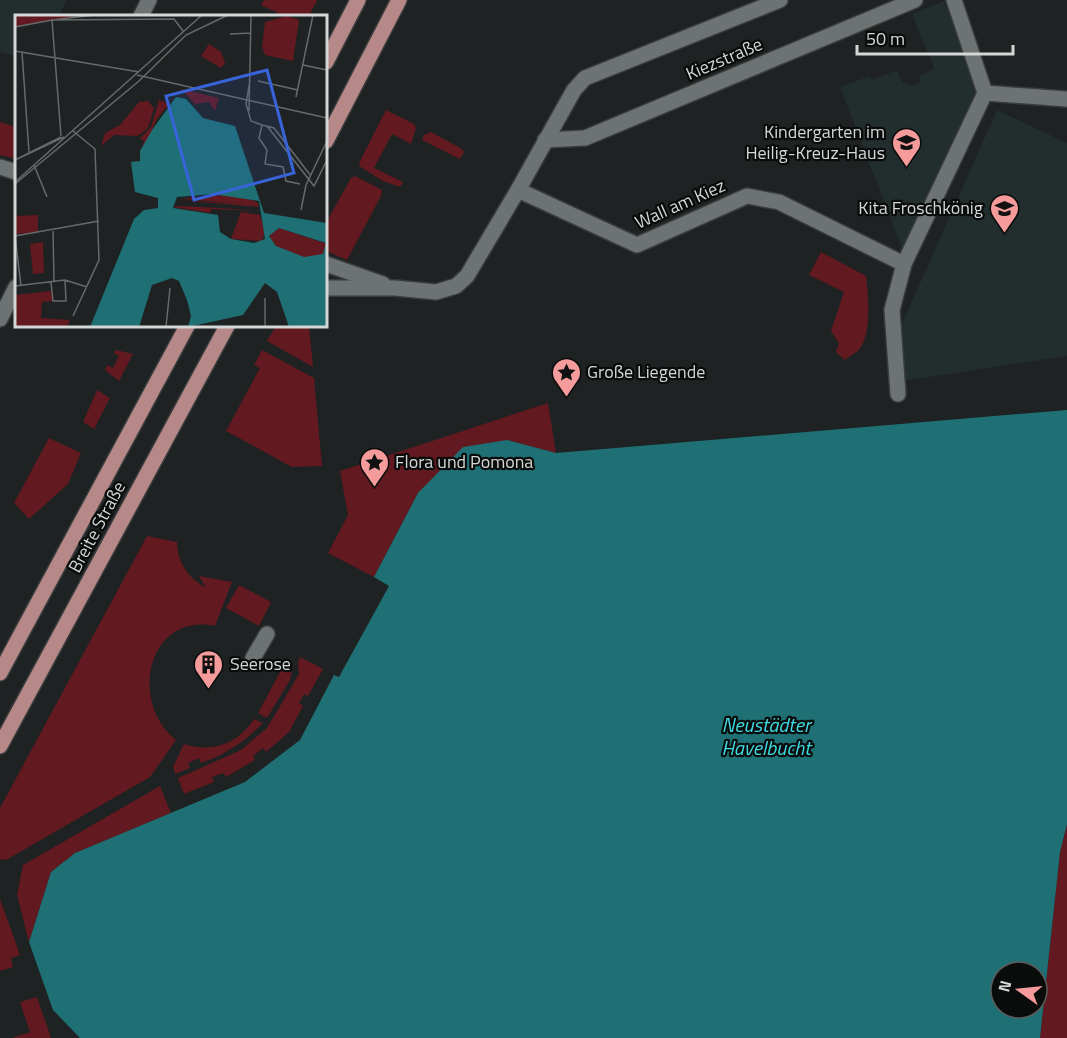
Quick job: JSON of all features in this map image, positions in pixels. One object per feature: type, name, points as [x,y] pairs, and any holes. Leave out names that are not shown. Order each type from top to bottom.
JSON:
[{"type":"main road","points":[[327,60],[358,0]]},
{"type":"main road","points":[[327,139],[399,0]]},
{"type":"main road","name":"Breite Straße","points":[[0,673],[185,327]]},
{"type":"main road","name":"Breite Straße","points":[[0,746],[226,327]]},
{"type":"street","points":[[142,15],[149,0]]},
{"type":"street","name":"Kiezstraße","points":[[518,190],[574,90],[585,78],[780,0]]},
{"type":"street","name":"Kiezstraße","points":[[545,141],[585,138],[915,0]]},
{"type":"street","points":[[898,393],[892,310],[904,264],[985,93],[954,0]]},
{"type":"street","points":[[985,93],[1067,99]]},
{"type":"street","points":[[0,167],[15,172]]},
{"type":"street","points":[[327,288],[394,288],[436,292],[456,286],[467,276],[518,190]]},
{"type":"street","name":"Wall am Kiez","points":[[518,190],[637,245],[747,196],[779,202],[904,264]]},
{"type":"street","points":[[327,264],[394,288]]},
{"type":"street","points":[[0,319],[15,289]]},
{"type":"street","points":[[253,658],[267,634]]},
{"type":"shaded area","points":[[0,0],[67,0],[59,15],[15,15],[15,56],[0,52]]},
{"type":"shaded area","points":[[264,0],[317,0],[310,15],[282,15],[261,5]]},
{"type":"shaded area","name":"Kindergarten im Heilig-Kreuz-Haus","points":[[944,1],[978,88],[902,248],[840,87],[870,76],[872,80],[897,70],[902,82],[913,86],[919,83],[920,76],[934,68],[912,14]]},
{"type":"shaded area","points":[[386,110],[414,124],[416,128],[411,144],[392,134],[374,168],[403,182],[400,187],[383,181],[359,166]]},
{"type":"shaded area","name":"Kita Froschkönig","points":[[997,110],[1067,143],[1067,356],[903,381],[901,326]]},
{"type":"shaded area","points":[[0,122],[15,127],[15,159],[0,155]]},
{"type":"shaded area","points":[[431,132],[462,149],[464,152],[460,159],[422,140],[424,135]]},
{"type":"shaded area","points":[[355,176],[382,190],[347,260],[327,251],[327,221],[351,178]]},
{"type":"shaded area","points":[[821,252],[866,276],[868,323],[864,341],[859,350],[845,360],[836,352],[839,343],[831,331],[844,292],[809,275]]},
{"type":"shaded area","points":[[275,327],[309,327],[313,367],[267,341]]},
{"type":"shaded area","points":[[116,350],[133,354],[119,381],[105,370],[107,365],[113,368],[119,356],[114,353]]},
{"type":"shaded area","points":[[262,350],[314,378],[322,466],[292,467],[226,431],[260,368],[254,365]]},
{"type":"shaded area","points":[[97,390],[110,398],[94,429],[83,422]]},
{"type":"shaded area","points":[[548,403],[556,453],[507,440],[418,493],[374,577],[328,553],[348,515],[340,471]]},
{"type":"shaded area","points":[[49,438],[81,453],[68,484],[29,519],[14,503]]},
{"type":"shaded area","points":[[147,536],[177,542],[179,557],[185,569],[206,588],[199,576],[232,582],[215,626],[192,625],[174,633],[161,646],[152,664],[150,684],[152,704],[161,724],[176,740],[150,777],[6,860],[0,859],[0,808]]},
{"type":"shaded area","points":[[239,585],[271,602],[259,626],[226,608]]},
{"type":"shaded area","points":[[300,657],[323,669],[308,696],[304,694],[299,703],[303,706],[289,732],[266,752],[263,748],[253,756],[255,760],[226,777],[223,773],[212,777],[214,782],[184,794],[178,778],[241,750],[267,728],[299,674]]},
{"type":"shaded area","points":[[285,663],[292,670],[290,680],[267,718],[258,713]]},
{"type":"shaded area","points":[[254,719],[263,723],[234,747],[201,763],[199,758],[188,763],[190,768],[175,774],[173,767],[184,744],[194,747],[214,747],[224,744],[240,735]]},
{"type":"shaded area","points":[[160,786],[171,813],[75,853],[51,872],[29,942],[17,895],[23,865]]},
{"type":"shaded area","points":[[1067,824],[1067,1038],[1040,1038],[1042,1020],[1049,1020],[1048,960],[1060,852]]},
{"type":"shaded area","points":[[0,899],[20,955],[11,958],[13,967],[0,971]]},
{"type":"shaded area","points":[[37,997],[51,1038],[12,1038],[30,1032],[20,1002]]},
{"type":"water","name":"Neustädter Havelbucht","points":[[1067,410],[1067,824],[1060,852],[1048,960],[989,960],[989,1020],[1042,1020],[1040,1038],[80,1038],[53,1010],[29,942],[51,872],[75,853],[245,782],[300,740],[334,675],[339,677],[389,586],[374,577],[418,493],[463,447],[507,440],[556,453]]},
{"type":"place","name":"Kindergarten im Heilig-Kreuz-Haus","points":[[906,168]]},
{"type":"place","name":"Kita Froschkönig","points":[[1004,234]]},
{"type":"place","name":"Große Liegende","points":[[566,398]]},
{"type":"place","name":"Flora und Pomona","points":[[374,488]]},
{"type":"place","name":"Seerose","points":[[209,690]]}]
